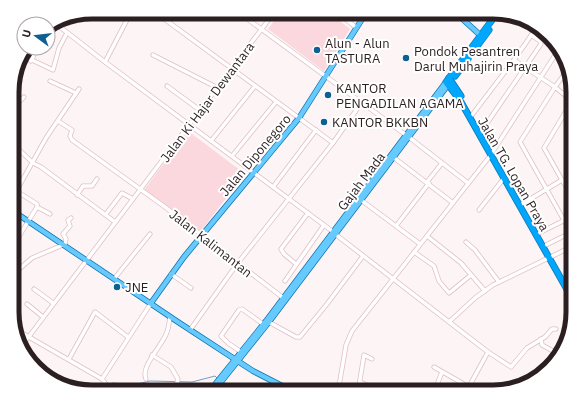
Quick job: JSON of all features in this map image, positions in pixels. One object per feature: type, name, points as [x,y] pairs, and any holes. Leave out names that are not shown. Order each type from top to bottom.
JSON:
[{"type":"highway","name":"Gajah Mada","points":[[448,82],[493,19]]},
{"type":"highway","name":"Gajah Mada","points":[[448,82],[496,19]]},
{"type":"highway","name":"Jalan TG. Lopan Praya","points":[[448,82],[472,115],[491,154],[546,245],[566,287]]},
{"type":"highway","name":"Jalan TG. Lopan Praya","points":[[448,82],[566,281]]},
{"type":"main road","name":"Jalan Diponegoro","points":[[151,303],[171,274],[300,118],[362,19]]},
{"type":"main road","points":[[463,19],[480,35]]},
{"type":"main road","name":"Gajah Mada","points":[[237,360],[448,82]]},
{"type":"main road","name":"Gajah Mada","points":[[334,232],[361,200],[376,177],[393,157],[407,136]]},
{"type":"main road","points":[[19,215],[190,330],[237,360],[282,385]]},
{"type":"main road","name":"Gajah Mada","points":[[237,360],[241,352],[266,322],[282,297],[303,273]]},
{"type":"main road","points":[[222,378],[237,360]]},
{"type":"main road","points":[[218,383],[237,360]]},
{"type":"street","points":[[105,62],[127,19]]},
{"type":"street","points":[[164,19],[333,143]]},
{"type":"street","points":[[248,19],[362,102],[468,183]]},
{"type":"street","name":"Jalan Ki Hajar Dewantara","points":[[25,341],[270,19]]},
{"type":"street","points":[[345,19],[357,28]]},
{"type":"street","points":[[60,27],[334,232],[488,352],[511,367],[527,348],[545,337],[552,329],[556,329]]},
{"type":"street","points":[[472,115],[534,31]]},
{"type":"street","points":[[28,58],[53,70],[58,48],[67,33]]},
{"type":"street","points":[[481,132],[541,44],[531,35]]},
{"type":"street","points":[[153,54],[218,88]]},
{"type":"street","points":[[339,385],[349,336],[491,154],[555,54]]},
{"type":"street","points":[[32,60],[34,56]]},
{"type":"street","points":[[514,60],[541,77],[566,96]]},
{"type":"street","points":[[564,74],[520,142],[566,225]]},
{"type":"street","points":[[50,81],[76,93]]},
{"type":"street","points":[[167,86],[201,111]]},
{"type":"street","points":[[211,141],[255,86]]},
{"type":"street","points":[[19,184],[58,121],[80,89]]},
{"type":"street","points":[[19,102],[24,97]]},
{"type":"street","points":[[232,156],[276,102]]},
{"type":"street","points":[[190,330],[238,264],[333,143],[362,102]]},
{"type":"street","points":[[566,113],[544,148],[566,184]]},
{"type":"street","name":"Jalan Kalimantan","points":[[58,121],[72,130],[70,136],[72,140],[141,189],[282,297]]},
{"type":"street","points":[[273,187],[316,130]]},
{"type":"street","points":[[19,150],[33,163],[41,167],[115,222]]},
{"type":"street","points":[[393,157],[453,203]]},
{"type":"street","points":[[396,226],[442,163]]},
{"type":"street","points":[[479,210],[504,178]]},
{"type":"street","points":[[77,194],[82,186],[92,186],[97,179]]},
{"type":"street","points":[[522,204],[562,180]]},
{"type":"street","points":[[19,193],[37,204],[37,207],[50,214]]},
{"type":"street","points":[[106,214],[122,193],[133,199]]},
{"type":"street","points":[[361,200],[420,244]]},
{"type":"street","points":[[19,236],[37,207]]},
{"type":"street","points":[[296,264],[284,254],[281,249],[308,213]]},
{"type":"street","points":[[19,269],[32,258],[64,244],[66,239],[62,234],[70,226],[68,220],[71,218]]},
{"type":"street","points":[[538,233],[564,221]]},
{"type":"street","points":[[285,281],[324,225]]},
{"type":"street","points":[[114,280],[150,234]]},
{"type":"street","points":[[546,245],[566,235]]},
{"type":"street","points":[[427,236],[461,263],[485,291]]},
{"type":"street","points":[[466,242],[475,250],[499,282]]},
{"type":"street","points":[[449,322],[485,291],[499,282],[566,249]]},
{"type":"street","points":[[414,252],[434,266],[439,281],[449,293],[471,275]]},
{"type":"street","points":[[241,352],[221,336],[239,310],[242,309],[296,337],[300,337],[364,256]]},
{"type":"street","points":[[171,274],[191,288]]},
{"type":"street","points":[[34,289],[53,303]]},
{"type":"street","points":[[102,379],[151,303]]},
{"type":"street","points":[[27,304],[43,317]]},
{"type":"street","points":[[69,359],[95,312],[128,337]]},
{"type":"street","points":[[146,379],[145,376],[147,366],[167,332],[170,317]]},
{"type":"street","points":[[22,333],[102,379],[107,385]]},
{"type":"street","points":[[541,339],[542,345],[553,351]]},
{"type":"street","points":[[470,385],[488,352]]},
{"type":"street","points":[[359,385],[364,355],[372,359]]},
{"type":"street","points":[[152,356],[171,367],[178,380],[177,385]]},
{"type":"street","points":[[434,367],[465,385]]},
{"type":"street","points":[[437,385],[442,372]]},
{"type":"street","points":[[360,382],[368,385]]},
{"type":"shaded area","name":"Alun - Alun TASTURA","points":[[275,19],[337,19],[350,29],[324,71],[268,29]]},
{"type":"shaded area","points":[[188,131],[245,174],[200,232],[144,190]]},
{"type":"waterway","points":[[108,385],[113,383],[133,385],[150,381],[192,382],[215,376],[218,379]]},
{"type":"waterway","points":[[222,382],[227,385]]},
{"type":"place","name":"Alun - Alun TASTURA","points":[[317,50]]},
{"type":"place","name":"Pondok Pesantren Darul Muhajirin Praya","points":[[406,58]]},
{"type":"place","name":"KANTOR PENGADILAN AGAMA","points":[[328,95]]},
{"type":"place","name":"KANTOR BKKBN","points":[[324,122]]},
{"type":"place","name":"JNE","points":[[117,287]]}]
